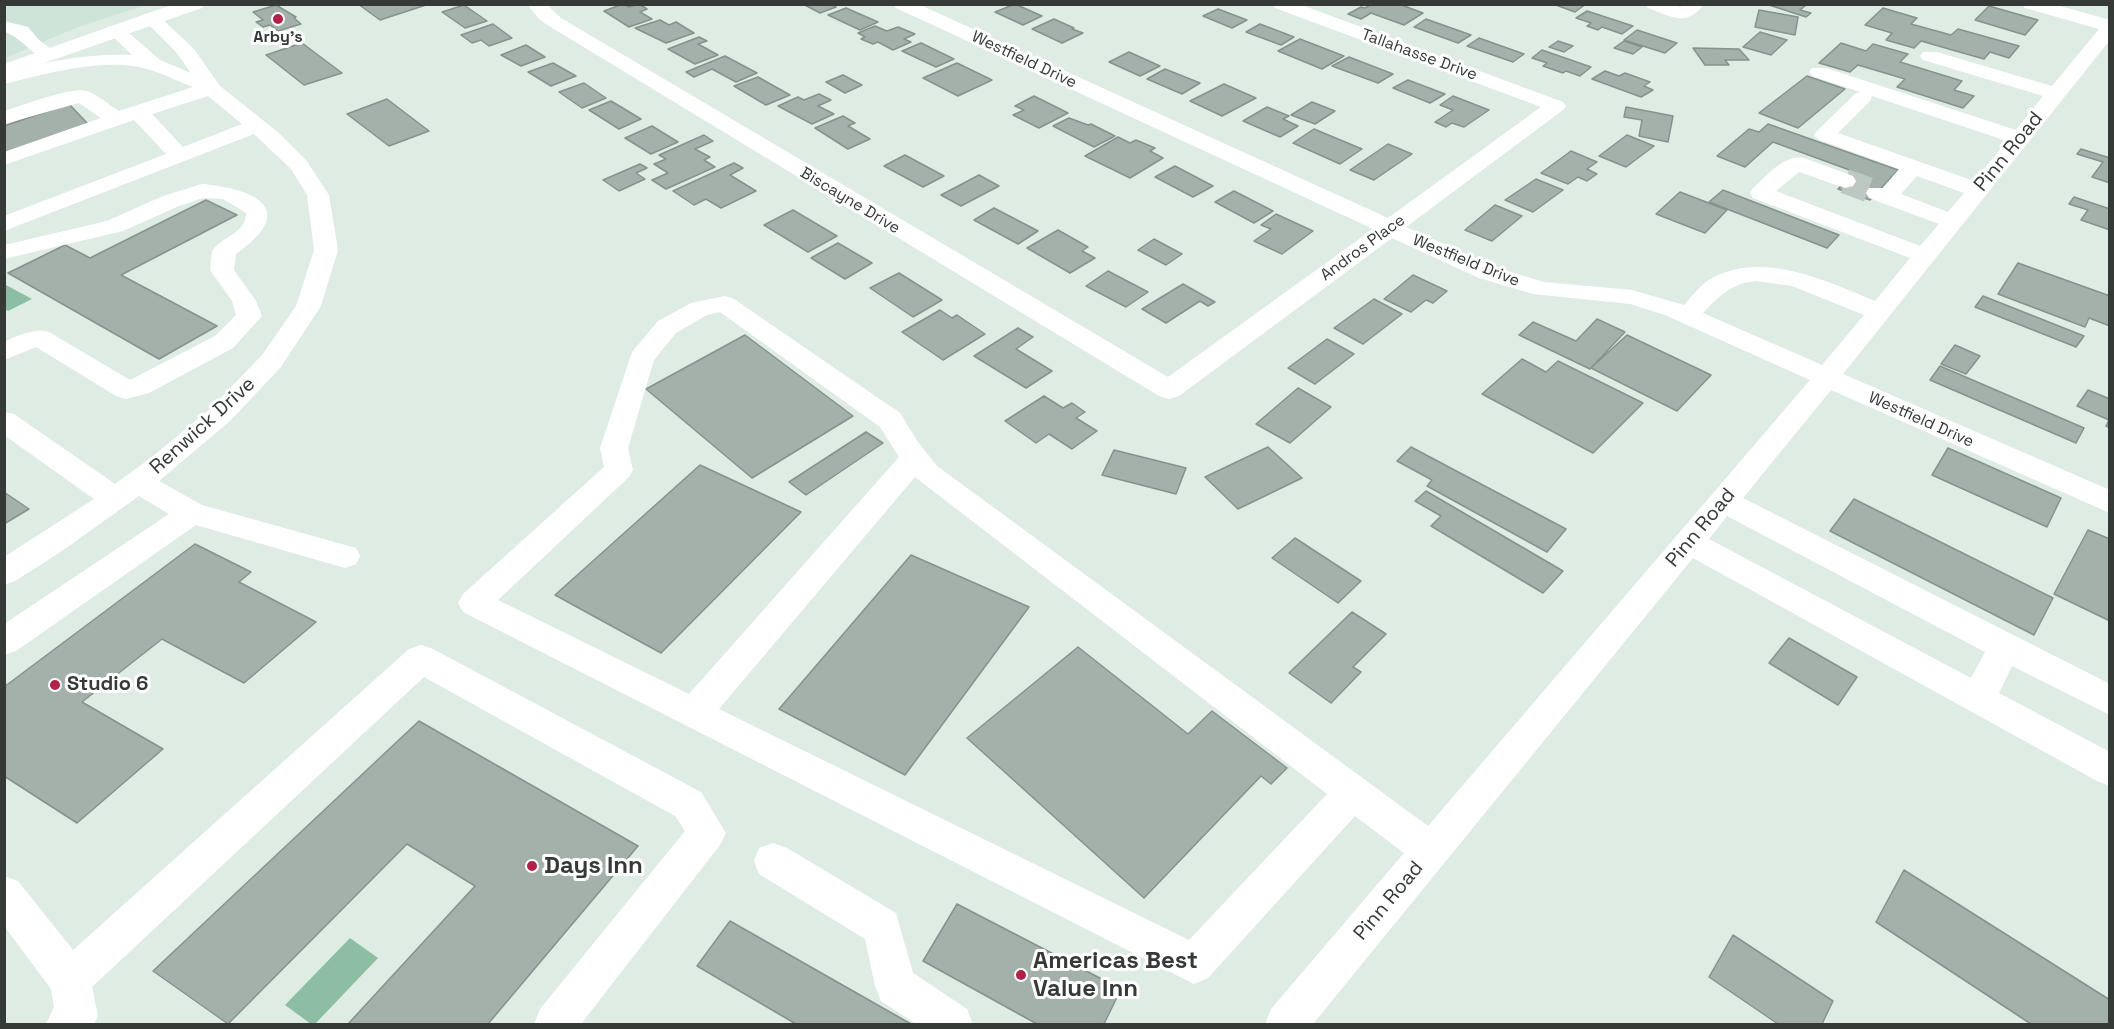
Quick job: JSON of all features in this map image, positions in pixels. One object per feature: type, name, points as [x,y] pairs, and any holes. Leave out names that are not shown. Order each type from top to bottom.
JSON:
[{"type":"main road","points":[[4,71],[115,30],[194,5]]},
{"type":"street","name":"Biscayne Drive","points":[[536,4],[555,22],[1169,390]]},
{"type":"street","name":"Westfield Drive","points":[[902,4],[1488,273],[1512,281],[1563,292],[1632,297],[1687,316],[2109,502]]},
{"type":"street","name":"Tallahasse Drive","points":[[1281,4],[1556,106]]},
{"type":"street","points":[[1654,4],[1689,9]]},
{"type":"street","points":[[2031,4],[2109,26]]},
{"type":"street","name":"Renwick Drive","points":[[4,573],[128,491],[216,419],[258,376],[290,336],[319,279],[326,242],[324,217],[318,195],[306,176],[291,157],[211,88],[188,53],[151,18]]},
{"type":"street","points":[[4,26],[24,33],[32,44],[49,54]]},
{"type":"street","name":"Pinn Road","points":[[1286,1024],[1826,378],[2109,26]]},
{"type":"street","name":"Renwick Drive","points":[[115,30],[153,64]]},
{"type":"street","points":[[1930,56],[2055,94]]},
{"type":"street","name":"Renwick Drive","points":[[4,78],[84,61],[123,59],[153,64],[211,88]]},
{"type":"street","points":[[1819,72],[2020,138]]},
{"type":"street","points":[[4,159],[211,88]]},
{"type":"street","points":[[4,118],[56,101],[82,96],[117,119]]},
{"type":"street","points":[[1863,97],[1824,135],[1978,190]]},
{"type":"street","name":"Andros Place","points":[[1169,390],[1556,106]]},
{"type":"street","points":[[138,112],[180,156]]},
{"type":"street","points":[[4,224],[256,126]]},
{"type":"street","points":[[1845,181],[1796,163],[1761,193],[1924,256]]},
{"type":"street","points":[[1913,167],[1882,195],[1953,221]]},
{"type":"street","points":[[4,252],[115,226],[171,201],[202,191],[228,193],[257,210],[259,217],[255,228],[224,251],[222,270],[244,301],[249,316],[224,342],[139,387],[126,390],[40,338],[27,341],[4,352]]},
{"type":"street","points":[[1687,316],[1721,282],[1745,273],[1768,273],[1815,287],[1879,312]]},
{"type":"street","points":[[1353,792],[1194,964],[474,603],[619,470],[614,448],[641,358],[666,327],[700,308],[725,304],[890,420],[927,473],[1353,792],[1431,851]]},
{"type":"street","points":[[4,421],[128,491],[192,513],[345,556]]},
{"type":"street","points":[[694,713],[915,458]]},
{"type":"street","points":[[1723,501],[2109,701]]},
{"type":"street","points":[[4,642],[192,513]]},
{"type":"street","points":[[1689,542],[2109,770]]},
{"type":"street","points":[[1978,699],[2006,647]]},
{"type":"street","points":[[4,894],[75,1011],[421,658],[688,804],[707,833],[555,1024]]},
{"type":"street","points":[[774,861],[882,927],[896,986],[952,1024]]},
{"type":"shaded area","points":[[5,5],[146,5],[78,27],[5,58]]},
{"type":"shaded area","points":[[6,285],[32,299],[8,311],[5,309]]},
{"type":"shaded area","points":[[350,938],[378,958],[315,1024],[311,1024],[285,1005]]},
{"type":"building","points":[[358,4],[429,4],[380,20]]},
{"type":"building","points":[[623,4],[629,7],[639,4],[647,9],[640,12],[652,19],[629,27],[604,11]]},
{"type":"building","points":[[803,4],[831,4],[836,7],[820,13]]},
{"type":"building","points":[[1015,4],[1042,16],[1023,25],[995,12]]},
{"type":"building","points":[[1372,4],[1399,4],[1423,13],[1404,25],[1371,13],[1361,19],[1348,14]]},
{"type":"building","points":[[1553,4],[1586,4],[1575,12]]},
{"type":"building","points":[[1766,4],[1800,4],[1805,6],[1800,10],[1811,13],[1806,17]]},
{"type":"building","name":"Arby's","points":[[276,5],[296,17],[294,18],[301,24],[278,31],[270,25],[263,27],[256,22],[263,20],[253,12]]},
{"type":"building","points":[[464,5],[487,21],[465,28],[442,12]]},
{"type":"building","points":[[1989,6],[2038,20],[2025,35],[1975,20]]},
{"type":"building","points":[[846,8],[878,22],[860,30],[828,15]]},
{"type":"building","points":[[1883,8],[1917,18],[1911,24],[1951,35],[1958,29],[2019,46],[2009,58],[1990,52],[1984,59],[1921,41],[1914,48],[1886,40],[1892,33],[1865,25]]},
{"type":"building","points":[[1218,9],[1247,20],[1232,28],[1203,16]]},
{"type":"building","points":[[1759,10],[1798,17],[1795,35],[1755,27]]},
{"type":"building","points":[[1587,11],[1633,26],[1622,34],[1602,27],[1598,30],[1587,26],[1591,23],[1576,18]]},
{"type":"building","points":[[1054,19],[1083,33],[1062,43],[1032,29]]},
{"type":"building","points":[[1426,19],[1471,35],[1458,43],[1414,27]]},
{"type":"building","points":[[660,20],[669,25],[676,22],[694,33],[666,43],[635,28]]},
{"type":"building","points":[[493,24],[512,38],[489,46],[481,40],[472,43],[461,35]]},
{"type":"building","points":[[1260,24],[1294,37],[1281,45],[1246,32]]},
{"type":"building","points":[[875,26],[887,31],[898,27],[915,34],[904,39],[911,42],[893,50],[878,42],[873,44],[861,39],[865,37],[858,33]]},
{"type":"building","points":[[1637,30],[1677,43],[1665,53],[1624,40]]},
{"type":"building","points":[[1760,32],[1787,40],[1771,55],[1743,47]]},
{"type":"building","points":[[699,37],[707,41],[698,44],[718,55],[695,64],[668,49]]},
{"type":"building","points":[[1479,38],[1524,54],[1513,62],[1467,46]]},
{"type":"building","points":[[1300,39],[1344,56],[1322,69],[1278,51]]},
{"type":"building","points":[[1558,41],[1573,46],[1564,52],[1549,47]]},
{"type":"building","points":[[1624,41],[1642,47],[1633,54],[1614,48]]},
{"type":"building","points":[[302,43],[342,73],[304,85],[266,55]]},
{"type":"building","points":[[921,43],[954,59],[936,67],[902,51]]},
{"type":"building","points":[[1841,43],[1866,51],[1873,44],[1908,54],[1900,62],[1962,81],[1954,90],[1974,96],[1963,108],[1897,87],[1905,79],[1858,65],[1850,72],[1819,63]]},
{"type":"building","points":[[526,45],[545,57],[521,66],[501,55]]},
{"type":"building","points":[[1693,48],[1739,49],[1749,60],[1725,60],[1729,65],[1705,65]]},
{"type":"building","points":[[1542,50],[1591,67],[1580,76],[1566,71],[1563,73],[1543,66],[1547,63],[1532,58]]},
{"type":"building","points":[[1129,52],[1160,66],[1140,76],[1109,62]]},
{"type":"building","points":[[725,56],[757,73],[736,82],[712,69],[694,77],[686,72]]},
{"type":"building","points":[[1349,57],[1393,74],[1378,83],[1332,66]]},
{"type":"building","points":[[553,63],[576,76],[551,86],[528,72]]},
{"type":"building","points":[[957,63],[992,80],[958,96],[923,78]]},
{"type":"building","points":[[1165,69],[1200,83],[1182,94],[1147,79]]},
{"type":"building","points":[[1605,71],[1619,76],[1625,73],[1650,82],[1644,86],[1653,90],[1641,97],[1592,79]]},
{"type":"building","points":[[843,75],[862,85],[845,93],[826,82]]},
{"type":"building","points":[[1807,76],[1845,89],[1798,128],[1759,113]]},
{"type":"building","points":[[758,77],[790,95],[766,105],[734,86]]},
{"type":"building","points":[[1408,80],[1445,94],[1430,103],[1393,88]]},
{"type":"building","points":[[584,83],[606,98],[582,108],[559,92]]},
{"type":"building","points":[[1224,84],[1256,98],[1222,116],[1190,101]]},
{"type":"building","points":[[819,94],[831,100],[818,106],[834,114],[812,124],[778,106],[798,97],[804,100]]},
{"type":"building","points":[[1034,96],[1068,113],[1039,128],[1013,115],[1024,110],[1015,106]]},
{"type":"building","points":[[1453,96],[1489,110],[1464,127],[1452,123],[1446,127],[1435,122],[1453,110],[1440,105]]},
{"type":"building","points":[[387,99],[429,131],[389,146],[347,114]]},
{"type":"building","points":[[611,101],[641,119],[619,129],[589,110]]},
{"type":"building","points":[[1312,102],[1335,111],[1315,124],[1291,115]]},
{"type":"building","points":[[69,104],[89,125],[4,155],[4,126]]},
{"type":"building","points":[[1267,107],[1289,116],[1283,119],[1298,126],[1280,137],[1243,121]]},
{"type":"building","points":[[1626,107],[1673,116],[1668,142],[1639,136],[1642,120],[1624,117]]},
{"type":"building","points":[[843,116],[855,123],[848,126],[870,139],[848,149],[815,128]]},
{"type":"building","points":[[1069,118],[1091,124],[1115,136],[1094,147],[1053,126]]},
{"type":"building","points":[[1768,124],[1898,170],[1870,200],[1838,189],[1855,172],[1773,142],[1745,167],[1717,156],[1749,129],[1759,132]]},
{"type":"building","points":[[652,126],[678,142],[651,154],[625,138]]},
{"type":"building","points":[[1314,129],[1362,149],[1340,164],[1293,143]]},
{"type":"building","points":[[704,135],[713,141],[695,149],[710,157],[704,160],[715,167],[666,189],[652,180],[668,173],[654,164],[666,159],[659,155]]},
{"type":"building","points":[[1627,135],[1654,146],[1626,167],[1599,156]]},
{"type":"building","points":[[1118,137],[1130,143],[1136,140],[1155,148],[1150,151],[1163,158],[1130,178],[1085,156]]},
{"type":"building","points":[[1388,144],[1412,154],[1374,180],[1350,170]]},
{"type":"building","points":[[2081,149],[2110,158],[2110,183],[2092,177],[2103,162],[2077,154]]},
{"type":"building","points":[[1571,151],[1597,162],[1587,169],[1597,174],[1587,181],[1578,177],[1568,184],[1541,173]]},
{"type":"building","points":[[905,155],[944,176],[923,187],[884,166]]},
{"type":"building","points":[[734,163],[743,168],[730,175],[756,191],[721,208],[706,199],[694,205],[673,191]]},
{"type":"building","points":[[640,164],[647,168],[636,173],[645,179],[619,191],[603,180]]},
{"type":"building","points":[[1175,166],[1213,186],[1193,197],[1155,177]]},
{"type":"building","points":[[979,175],[999,186],[961,206],[941,195]]},
{"type":"building","points":[[1536,179],[1563,190],[1533,212],[1505,200]]},
{"type":"building","points":[[1723,190],[1839,235],[1827,248],[1709,202]]},
{"type":"building","points":[[1234,191],[1273,211],[1254,223],[1215,202]]},
{"type":"building","points":[[1680,192],[1727,210],[1705,233],[1656,214]]},
{"type":"building","points":[[2074,197],[2110,209],[2110,230],[2081,220],[2088,210],[2069,204]]},
{"type":"building","points":[[206,200],[237,215],[121,275],[217,326],[159,359],[8,273],[65,245],[90,258]]},
{"type":"building","points":[[1495,205],[1522,216],[1492,241],[1465,230]]},
{"type":"building","points":[[994,208],[1038,231],[1018,244],[974,220]]},
{"type":"building","points":[[793,210],[837,236],[808,252],[764,225]]},
{"type":"building","points":[[1276,214],[1313,231],[1282,254],[1254,241],[1271,229],[1261,225]]},
{"type":"building","points":[[1058,230],[1088,247],[1082,251],[1095,258],[1070,273],[1027,248]]},
{"type":"building","points":[[1154,239],[1182,254],[1166,265],[1138,250]]},
{"type":"building","points":[[838,243],[872,263],[845,279],[811,258]]},
{"type":"building","points":[[2018,263],[2110,296],[2110,326],[2089,318],[2085,327],[1998,294]]},
{"type":"building","points":[[1108,271],[1148,292],[1126,307],[1086,286]]},
{"type":"building","points":[[899,273],[942,300],[913,317],[870,288]]},
{"type":"building","points":[[1413,275],[1447,291],[1433,303],[1426,300],[1411,312],[1384,299]]},
{"type":"building","points":[[1183,284],[1215,302],[1208,306],[1200,301],[1166,323],[1142,309]]},
{"type":"building","points":[[1983,296],[2084,336],[2076,347],[1975,307]]},
{"type":"building","points":[[1374,299],[1402,314],[1363,344],[1334,328]]},
{"type":"building","points":[[940,310],[952,318],[957,315],[985,334],[943,360],[902,332]]},
{"type":"building","points":[[1597,319],[1625,332],[1590,369],[1519,335],[1533,322],[1576,341]]},
{"type":"building","points":[[1018,328],[1033,337],[1016,349],[1052,371],[1026,388],[974,356]]},
{"type":"building","points":[[745,335],[853,416],[752,478],[646,389]]},
{"type":"building","points":[[1627,335],[1711,375],[1677,411],[1591,368]]},
{"type":"building","points":[[1327,339],[1354,354],[1315,384],[1288,368]]},
{"type":"building","points":[[1955,345],[1980,356],[1966,374],[1941,364]]},
{"type":"building","points":[[1522,359],[1546,372],[1558,361],[1643,403],[1593,453],[1482,394]]},
{"type":"building","points":[[1940,366],[2084,428],[2076,443],[1930,380]]},
{"type":"building","points":[[1298,388],[1331,407],[1290,443],[1256,424]]},
{"type":"building","points":[[2088,390],[2110,399],[2110,428],[2106,426],[2109,420],[2077,406]]},
{"type":"building","points":[[1044,396],[1063,408],[1072,403],[1085,412],[1076,418],[1097,431],[1072,449],[1049,434],[1036,443],[1005,421]]},
{"type":"building","points":[[866,432],[883,443],[806,495],[789,482]]},
{"type":"building","points":[[1268,447],[1302,478],[1238,509],[1205,477]]},
{"type":"building","points":[[1411,447],[1566,529],[1547,552],[1427,486],[1432,480],[1397,461]]},
{"type":"building","points":[[1948,448],[2061,498],[2047,527],[1932,475]]},
{"type":"building","points":[[1114,450],[1186,468],[1176,494],[1102,475]]},
{"type":"building","points":[[700,465],[801,512],[661,653],[555,595]]},
{"type":"building","points":[[1426,491],[1563,571],[1543,593],[1431,526],[1441,516],[1415,501]]},
{"type":"building","points":[[4,492],[29,509],[4,524]]},
{"type":"building","points":[[1854,499],[2053,598],[2034,635],[1830,531]]},
{"type":"building","points":[[2088,530],[2110,539],[2110,621],[2054,594]]},
{"type":"building","points":[[1295,538],[1361,581],[1338,603],[1272,558]]},
{"type":"building","name":"Studio 6","points":[[195,544],[251,572],[239,582],[316,622],[244,683],[162,639],[82,702],[163,749],[77,823],[4,776],[4,687]]},
{"type":"building","points":[[911,555],[1029,607],[905,775],[779,709]]},
{"type":"building","points":[[1352,612],[1386,634],[1353,667],[1361,672],[1331,703],[1289,673]]},
{"type":"building","points":[[1789,638],[1857,677],[1838,705],[1769,663]]},
{"type":"building","points":[[1078,647],[1188,734],[1212,711],[1287,768],[1271,784],[1261,776],[1144,898],[967,738]]},
{"type":"building","name":"Days Inn","points":[[419,721],[638,846],[488,1024],[348,1024],[475,886],[407,844],[228,1024],[153,971]]},
{"type":"building","points":[[1904,870],[2110,1000],[2110,1024],[2031,1024],[1876,922]]},
{"type":"building","name":"Americas Best Value Inn","points":[[957,904],[1121,989],[1104,1024],[1037,1024],[923,961]]},
{"type":"building","points":[[730,921],[911,1024],[796,1024],[697,966]]},
{"type":"building","points":[[1733,935],[1833,1001],[1822,1024],[1778,1024],[1709,977]]},
{"type":"tunnel","points":[[1845,181],[1877,193]]},
{"type":"place","name":"Arby's","points":[[278,19]]},
{"type":"place","name":"Studio 6","points":[[55,685]]},
{"type":"place","name":"Days Inn","points":[[532,866]]},
{"type":"place","name":"Americas Best Value Inn","points":[[1021,975]]}]
